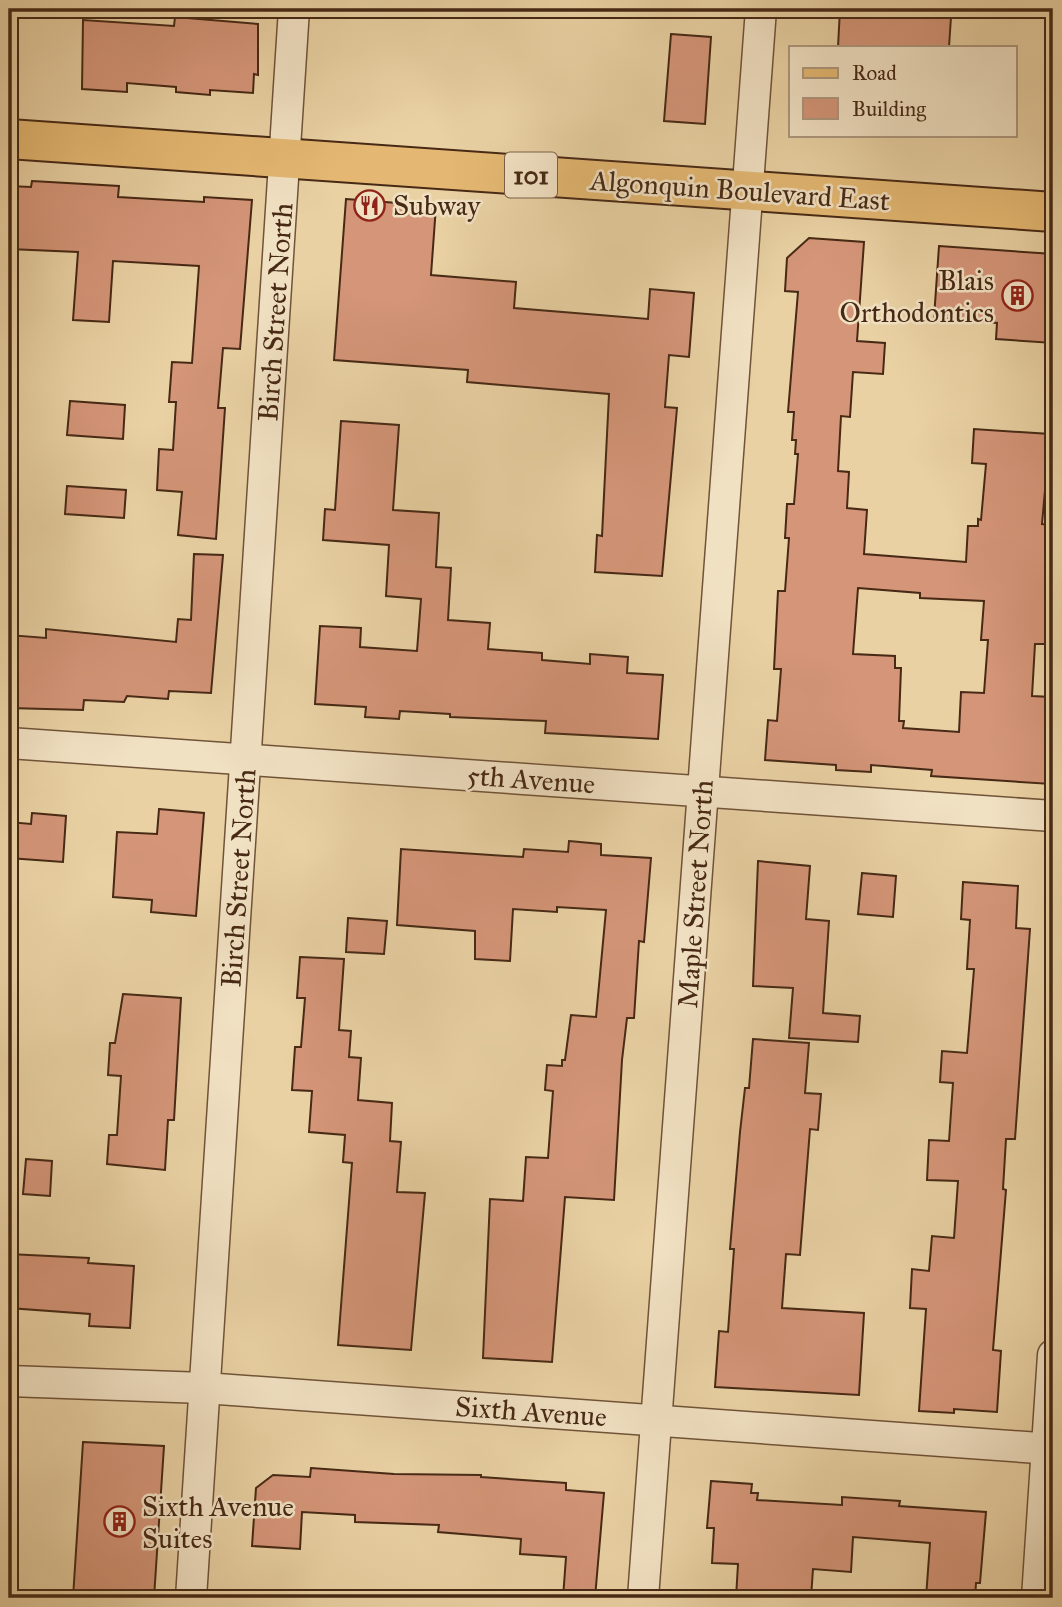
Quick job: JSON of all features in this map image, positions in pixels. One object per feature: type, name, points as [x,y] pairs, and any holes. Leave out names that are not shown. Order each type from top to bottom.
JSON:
[{"type":"main road","name":"Algonquin Boulevard East","points":[[9,139],[1053,212]]},
{"type":"street","name":"Birch Street North","points":[[191,1598],[293,9]]},
{"type":"street","name":"Maple Street North","points":[[643,1598],[761,9]]},
{"type":"street","name":"5th Avenue","points":[[9,743],[1053,816]]},
{"type":"street","points":[[1037,1598],[1050,1449],[1053,1355]]},
{"type":"street","name":"Sixth Avenue","points":[[9,1381],[204,1388],[1050,1449]]},
{"type":"building","points":[[840,9],[897,9],[897,14],[951,17],[949,46],[838,46]]},
{"type":"building","points":[[175,17],[258,24],[258,75],[254,74],[253,93],[210,90],[210,95],[176,92],[176,87],[127,83],[127,92],[82,89],[83,20],[174,26]]},
{"type":"building","points":[[671,34],[711,37],[705,124],[664,121]]},
{"type":"building","points":[[32,181],[119,186],[118,197],[204,202],[204,197],[252,200],[240,349],[223,348],[218,408],[225,408],[216,539],[178,535],[182,492],[157,490],[159,449],[173,450],[176,402],[169,402],[172,362],[192,363],[199,266],[113,261],[109,322],[73,320],[78,252],[9,249],[9,186],[31,187]]},
{"type":"building","points":[[346,199],[436,206],[431,275],[516,282],[514,308],[648,319],[650,289],[694,293],[689,357],[669,355],[665,407],[677,408],[662,576],[595,572],[597,535],[602,536],[609,394],[467,382],[468,370],[334,360]]},
{"type":"building","points":[[809,238],[864,242],[857,341],[885,343],[883,374],[853,372],[850,417],[841,416],[838,471],[849,472],[847,508],[867,510],[864,554],[966,562],[968,526],[978,526],[978,519],[981,520],[986,464],[972,463],[974,429],[1050,434],[1042,524],[1053,525],[1053,567],[1045,644],[1035,644],[1032,696],[1051,697],[1051,784],[931,776],[932,770],[871,765],[871,772],[836,770],[836,765],[765,760],[768,720],[777,721],[781,669],[774,669],[778,591],[785,591],[789,538],[785,538],[787,504],[794,504],[798,454],[795,454],[796,440],[792,440],[794,412],[788,412],[798,292],[785,291],[787,258]],"holes":[[[858,588],[920,593],[920,598],[984,601],[981,640],[988,640],[984,693],[961,692],[959,732],[903,728],[904,721],[899,721],[901,668],[895,668],[895,656],[853,654]]]},
{"type":"building","points":[[939,246],[1053,254],[1053,343],[996,339],[997,323],[934,318]]},
{"type":"building","points":[[70,401],[125,405],[123,439],[67,435]]},
{"type":"building","points":[[341,421],[399,425],[393,510],[439,513],[436,567],[451,568],[448,620],[490,623],[488,649],[542,653],[542,660],[590,664],[590,654],[628,657],[627,673],[663,675],[658,739],[545,733],[546,721],[450,717],[450,714],[400,711],[399,719],[365,717],[366,707],[315,704],[320,626],[361,628],[360,647],[417,651],[421,599],[386,596],[389,545],[323,540],[325,509],[335,510]]},
{"type":"building","points":[[67,486],[126,490],[124,518],[65,514]]},
{"type":"building","points":[[194,554],[223,555],[211,693],[169,691],[168,699],[127,696],[124,702],[84,700],[83,710],[9,708],[9,635],[46,638],[46,629],[176,642],[178,619],[191,620]]},
{"type":"building","points":[[159,809],[204,813],[196,916],[151,912],[152,900],[113,897],[117,832],[157,834]]},
{"type":"building","points":[[32,813],[66,816],[63,862],[9,858],[9,822],[31,824]]},
{"type":"building","points":[[569,841],[601,844],[601,855],[651,858],[644,942],[639,941],[634,1018],[627,1018],[622,1060],[614,1200],[565,1197],[552,1362],[483,1358],[490,1199],[523,1201],[526,1157],[548,1158],[553,1091],[545,1090],[547,1065],[562,1066],[562,1060],[565,1060],[571,1015],[596,1017],[606,910],[557,907],[557,912],[513,909],[510,961],[475,959],[475,931],[397,925],[401,849],[523,857],[524,849],[568,852]]},
{"type":"building","points":[[758,861],[810,866],[806,919],[829,921],[823,1013],[860,1016],[858,1042],[789,1038],[793,988],[753,986]]},
{"type":"building","points":[[862,873],[896,876],[893,917],[858,914]]},
{"type":"building","points":[[963,882],[1018,886],[1016,928],[1030,929],[1015,1139],[1006,1139],[1003,1189],[1006,1190],[993,1350],[1001,1351],[997,1412],[954,1409],[954,1413],[919,1411],[926,1309],[910,1308],[912,1269],[929,1271],[932,1236],[954,1238],[958,1181],[927,1180],[929,1140],[949,1141],[953,1083],[940,1082],[942,1051],[967,1053],[974,969],[967,969],[970,920],[961,919]]},
{"type":"building","points":[[348,918],[387,921],[384,954],[346,952]]},
{"type":"building","points":[[300,957],[344,959],[339,1030],[351,1031],[349,1057],[361,1058],[358,1100],[392,1103],[390,1141],[401,1142],[397,1192],[425,1193],[411,1350],[338,1345],[352,1163],[343,1162],[345,1135],[309,1132],[312,1091],[292,1090],[295,1047],[301,1047],[305,998],[297,998]]},
{"type":"building","points":[[123,994],[181,998],[174,1120],[168,1120],[165,1170],[107,1164],[109,1135],[117,1135],[121,1076],[108,1075],[110,1043],[115,1043]]},
{"type":"building","points":[[753,1039],[809,1043],[805,1093],[821,1094],[818,1130],[810,1129],[800,1255],[786,1254],[782,1308],[864,1313],[859,1395],[715,1387],[719,1331],[728,1332],[734,1249],[730,1249],[740,1132],[745,1088],[749,1088]]},
{"type":"building","points":[[26,1159],[52,1161],[50,1196],[23,1194]]},
{"type":"building","points":[[9,1254],[89,1258],[88,1263],[134,1266],[130,1328],[89,1326],[90,1314],[9,1308]]},
{"type":"building","name":"Sixth Avenue Suites","points":[[83,1442],[164,1446],[154,1598],[73,1598]]},
{"type":"building","points":[[311,1468],[394,1474],[481,1475],[566,1483],[566,1490],[604,1493],[595,1598],[563,1598],[566,1557],[520,1554],[521,1539],[438,1532],[439,1525],[355,1522],[355,1515],[302,1512],[300,1549],[252,1546],[256,1488],[273,1475],[310,1477]]},
{"type":"building","points":[[711,1481],[752,1484],[751,1493],[758,1493],[757,1500],[842,1505],[842,1497],[900,1501],[899,1506],[986,1512],[980,1583],[976,1583],[975,1598],[926,1598],[930,1543],[853,1537],[851,1572],[813,1569],[811,1598],[736,1598],[738,1564],[712,1563],[714,1528],[707,1528]]},
{"type":"place","name":"Subway","points":[[370,205]]},
{"type":"place","name":"Blais Orthodontics","points":[[1017,296]]},
{"type":"place","name":"Sixth Avenue Suites","points":[[119,1522]]}]
